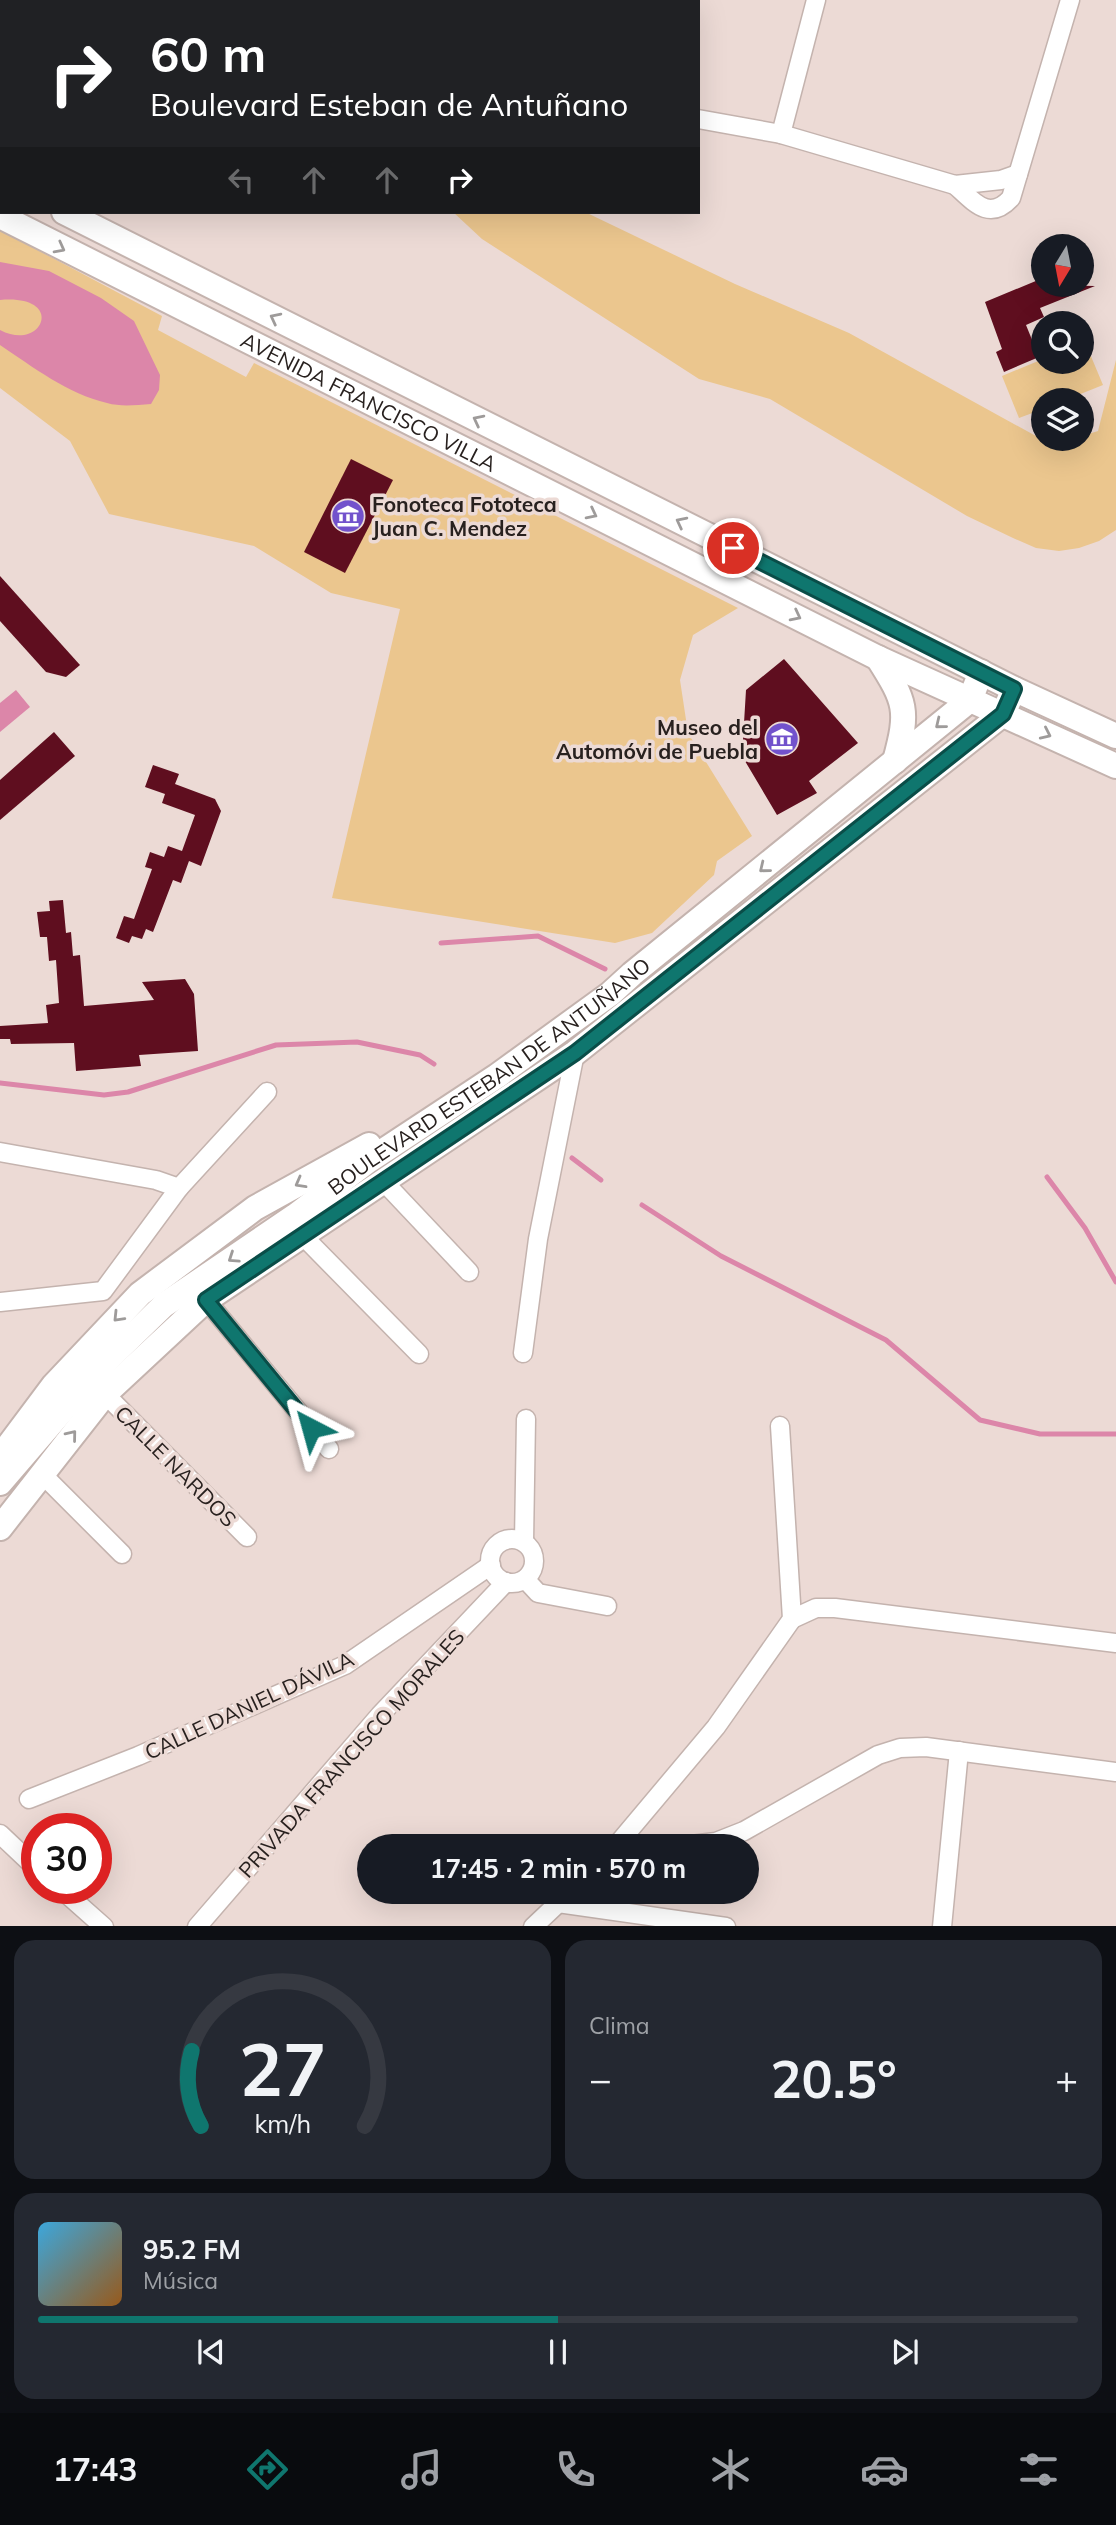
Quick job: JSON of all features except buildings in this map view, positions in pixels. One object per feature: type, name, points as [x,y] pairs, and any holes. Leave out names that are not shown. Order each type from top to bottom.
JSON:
[{"type":"street","points":[[781,134],[816,0]]},
{"type":"street","points":[[955,185],[977,204],[991,210],[1002,208],[1011,198],[1070,0]]},
{"type":"street","points":[[700,119],[781,134],[955,185],[1001,180],[1018,174]]},
{"type":"street","name":"AVENIDA FRANCISCO VILLA","points":[[68,214],[981,673],[1116,736]]},
{"type":"street","name":"AVENIDA FRANCISCO VILLA","points":[[0,216],[878,657],[1116,766]]},
{"type":"street","points":[[878,657],[900,692],[905,725],[895,761]]},
{"type":"street","name":"BOULEVARD ESTEBAN DE ANTUÑANO","points":[[0,1483],[98,1369],[164,1305],[295,1216],[368,1161],[497,1076],[610,994],[970,700],[981,673]]},
{"type":"street","name":"BOULEVARD ESTEBAN DE ANTUÑANO","points":[[0,1528],[105,1394],[206,1300],[575,1053],[1003,714],[1014,689]]},
{"type":"street","points":[[523,1353],[538,1239],[575,1053]]},
{"type":"street","points":[[0,1302],[103,1291],[179,1188],[267,1092]]},
{"type":"street","points":[[0,1457],[54,1385],[140,1294],[255,1208],[371,1144],[407,1136]]},
{"type":"street","points":[[0,1152],[156,1180],[179,1188]]},
{"type":"street","points":[[385,1182],[469,1272]]},
{"type":"street","points":[[302,1235],[419,1354]]},
{"type":"street","points":[[206,1300],[329,1449]]},
{"type":"street","name":"CALLE NARDOS","points":[[105,1394],[247,1537]]},
{"type":"street","points":[[524,1542],[526,1419]]},
{"type":"street","points":[[780,1426],[792,1619]]},
{"type":"street","points":[[42,1474],[122,1554]]},
{"type":"street","points":[[507,1539],[524,1542],[532,1550],[535,1560],[532,1571],[525,1579],[516,1583],[506,1582],[499,1578],[491,1566],[491,1557],[499,1543],[507,1539]]},
{"type":"street","name":"CALLE DANIEL DÁVILA","points":[[29,1799],[138,1756],[345,1665],[491,1566]]},
{"type":"street","points":[[525,1579],[538,1593],[607,1606]]},
{"type":"street","name":"PRIVADA FRANCISCO MORALES","points":[[198,1926],[380,1715],[506,1582]]},
{"type":"street","points":[[626,1834],[716,1727],[792,1619],[816,1608],[835,1608],[1116,1643]]},
{"type":"street","points":[[736,1834],[878,1755],[913,1747],[1116,1772]]},
{"type":"street","points":[[942,1926],[960,1751]]},
{"type":"street","points":[[0,1834],[21,1854]]},
{"type":"street","points":[[78,1904],[103,1926]]},
{"type":"street","points":[[534,1926],[558,1904]]},
{"type":"street","points":[[598,1904],[720,1926]]},
{"type":"shaded area","points":[[455,214],[589,214],[735,284],[849,333],[1031,433],[1031,451],[1094,451],[1094,432],[1098,431],[1116,360],[1116,530],[1099,541],[1079,548],[1059,551],[1036,548],[967,516],[770,399],[699,379],[482,239]]},
{"type":"shaded area","points":[[0,230],[162,316],[158,330],[246,377],[254,363],[738,608],[693,635],[680,680],[688,733],[752,836],[717,861],[714,875],[652,933],[615,943],[332,898],[400,609],[331,593],[254,546],[109,514],[70,441],[0,388]]},
{"type":"shaded area","points":[[0,262],[49,271],[101,298],[134,321],[160,375],[159,390],[151,404],[118,405],[93,399],[51,379],[0,345],[0,330],[15,335],[28,334],[37,329],[41,313],[34,305],[0,300]]},
{"type":"shaded area","points":[[1031,364],[1031,374],[1094,374],[1094,364],[1103,385],[1094,389],[1031,388],[1031,414],[1019,418],[1002,376]]},
{"type":"shaded area","points":[[16,690],[30,707],[0,732],[0,703]]},
{"type":"waterway","points":[[441,943],[538,936],[605,969]]},
{"type":"waterway","points":[[0,1083],[104,1095],[128,1092],[276,1045],[357,1042],[420,1055],[434,1064]]},
{"type":"waterway","points":[[572,1158],[601,1180]]},
{"type":"waterway","points":[[1047,1177],[1085,1228],[1116,1282]]},
{"type":"waterway","points":[[642,1205],[721,1256],[886,1340],[980,1420],[1040,1434],[1116,1434]]},
{"type":"place","name":"Fonoteca Fototeca Juan C. Mendez","points":[[348,516]]},
{"type":"place","name":"Museo del Automóvi de Puebla","points":[[782,739]]},
{"type":"route","points":[[311,1428],[206,1300],[575,1053],[1003,714],[1014,689],[733,548]]}]
